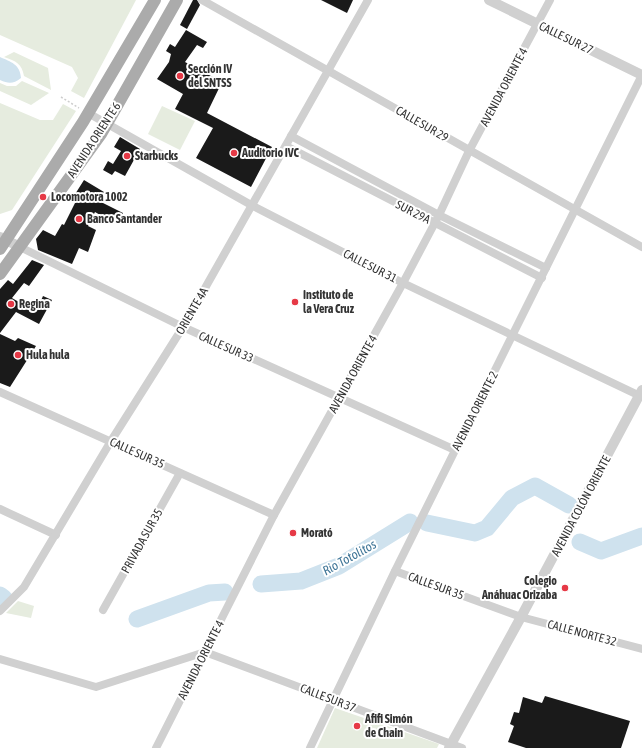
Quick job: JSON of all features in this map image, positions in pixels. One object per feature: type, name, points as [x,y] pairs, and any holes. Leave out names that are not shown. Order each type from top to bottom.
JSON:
[{"type":"main road","name":"AVENIDA ORIENTE 6","points":[[2,242],[85,118],[155,0]]},
{"type":"main road","name":"AVENIDA ORIENTE 6","points":[[0,274],[104,129],[177,0]]},
{"type":"main road","points":[[85,118],[91,131],[104,129]]},
{"type":"street","name":"CALLE SUR 29","points":[[202,0],[642,247]]},
{"type":"street","name":"ORIENTE 4A","points":[[0,611],[24,587],[111,441],[183,327],[253,206],[368,0]]},
{"type":"street","name":"CALLE SUR 27","points":[[489,0],[642,75]]},
{"type":"street","name":"AVENIDA ORIENTE 4","points":[[156,748],[274,515],[403,283],[439,214],[469,151],[550,0]]},
{"type":"street","name":"AVENIDA ORIENTE 2","points":[[310,748],[395,571],[514,335],[642,75]]},
{"type":"street","name":"CALLE SUR 31","points":[[104,129],[403,283],[641,395]]},
{"type":"street","name":"SUR 29A","points":[[291,136],[439,214],[546,268]]},
{"type":"street","name":"SUR 29A","points":[[286,146],[542,278]]},
{"type":"street","name":"CALLE SUR 33","points":[[2,242],[20,248],[183,327],[455,450]]},
{"type":"street","name":"CALLE SUR 35","points":[[0,392],[274,515]]},
{"type":"street","name":"AVENIDA COLÓN ORIENTE","points":[[450,746],[641,395]]},
{"type":"street","name":"PRIVADA SUR 35","points":[[103,610],[180,473]]},
{"type":"street","points":[[0,509],[56,535]]},
{"type":"street","name":"CALLE SUR 35","points":[[395,571],[521,617]]},
{"type":"street","name":"CALLE NORTE 32","points":[[521,617],[642,649]]},
{"type":"street","points":[[0,659],[96,688],[205,652]]},
{"type":"street","name":"CALLE SUR 37","points":[[205,652],[450,746],[462,748]]},
{"type":"path","points":[[61,97],[85,118]]},
{"type":"shaded area","points":[[0,0],[136,0],[84,98],[71,91],[78,78],[72,67],[0,35]]},
{"type":"shaded area","points":[[14,52],[48,68],[51,90],[24,76],[22,69],[18,64],[4,57]]},
{"type":"shaded area","points":[[22,81],[49,93],[31,105],[0,91],[0,83],[7,86],[16,86]]},
{"type":"shaded area","points":[[0,103],[40,120],[53,120],[63,104],[76,111],[12,210],[0,214]]},
{"type":"shaded area","points":[[162,106],[195,121],[180,150],[148,134]]},
{"type":"shaded area","points":[[18,601],[34,606],[31,618],[6,613]]},
{"type":"shaded area","name":"Afifi Simón de Chain","points":[[335,708],[439,744],[437,748],[317,748]]},
{"type":"water","points":[[0,57],[11,62],[17,67],[21,78],[11,83],[0,80]]},
{"type":"building","points":[[193,0],[197,0],[200,5],[187,29],[180,25]]},
{"type":"building","points":[[321,0],[353,0],[347,13]]},
{"type":"building","points":[[186,30],[207,42],[203,48],[197,45],[185,62],[222,82],[207,113],[272,147],[251,187],[196,158],[213,128],[175,109],[183,94],[157,79],[169,62],[171,54],[166,51],[170,44],[175,47]]},
{"type":"building","name":"Starbucks","points":[[120,137],[140,149],[125,176],[115,171],[112,175],[103,170],[108,161],[113,164],[121,151],[114,147]]},
{"type":"building","points":[[84,180],[104,192],[99,201],[123,213],[118,221],[110,216],[107,219],[95,212],[88,226],[96,230],[88,252],[79,248],[72,264],[38,250],[36,239],[43,230],[55,236],[62,224],[64,225],[76,201],[72,199]]},
{"type":"building","points":[[32,260],[44,265],[29,286],[24,283],[12,298],[36,312],[43,296],[52,300],[39,324],[16,312],[0,333],[0,289],[8,280],[13,284]]},
{"type":"building","name":"Hula hula","points":[[0,334],[15,341],[18,338],[36,346],[10,387],[0,383]]},
{"type":"building","points":[[545,696],[630,721],[621,748],[526,748],[508,742],[514,726],[510,724],[514,712],[519,713],[523,697],[542,703]]},
{"type":"waterway","name":"Rio Totolitos","points":[[427,523],[475,533],[487,528],[512,498],[535,486],[569,505]]},
{"type":"waterway","name":"Rio Totolitos","points":[[261,584],[301,581],[339,566],[410,522]]},
{"type":"waterway","name":"Rio Totolitos","points":[[580,542],[601,551],[642,536]]},
{"type":"waterway","name":"Rio Totolitos","points":[[137,619],[209,593],[225,592]]},
{"type":"waterway","name":"Rio Totolitos","points":[[0,595],[4,598]]},
{"type":"place","name":"Sección IV del SNTSS","points":[[180,76]]},
{"type":"place","name":"Auditorio IVC","points":[[234,153]]},
{"type":"place","name":"Starbucks","points":[[127,156]]},
{"type":"place","name":"Locomotora 1002","points":[[43,197]]},
{"type":"place","name":"Banco Santander","points":[[79,219]]},
{"type":"place","name":"Instituto de la Vera Cruz","points":[[295,302]]},
{"type":"place","name":"Regina","points":[[11,304]]},
{"type":"place","name":"Hula hula","points":[[18,355]]},
{"type":"place","name":"Morató","points":[[293,533]]},
{"type":"place","name":"Colegio Anáhuac Orizaba","points":[[565,588]]},
{"type":"place","name":"Afifi Simón de Chain","points":[[357,726]]}]
